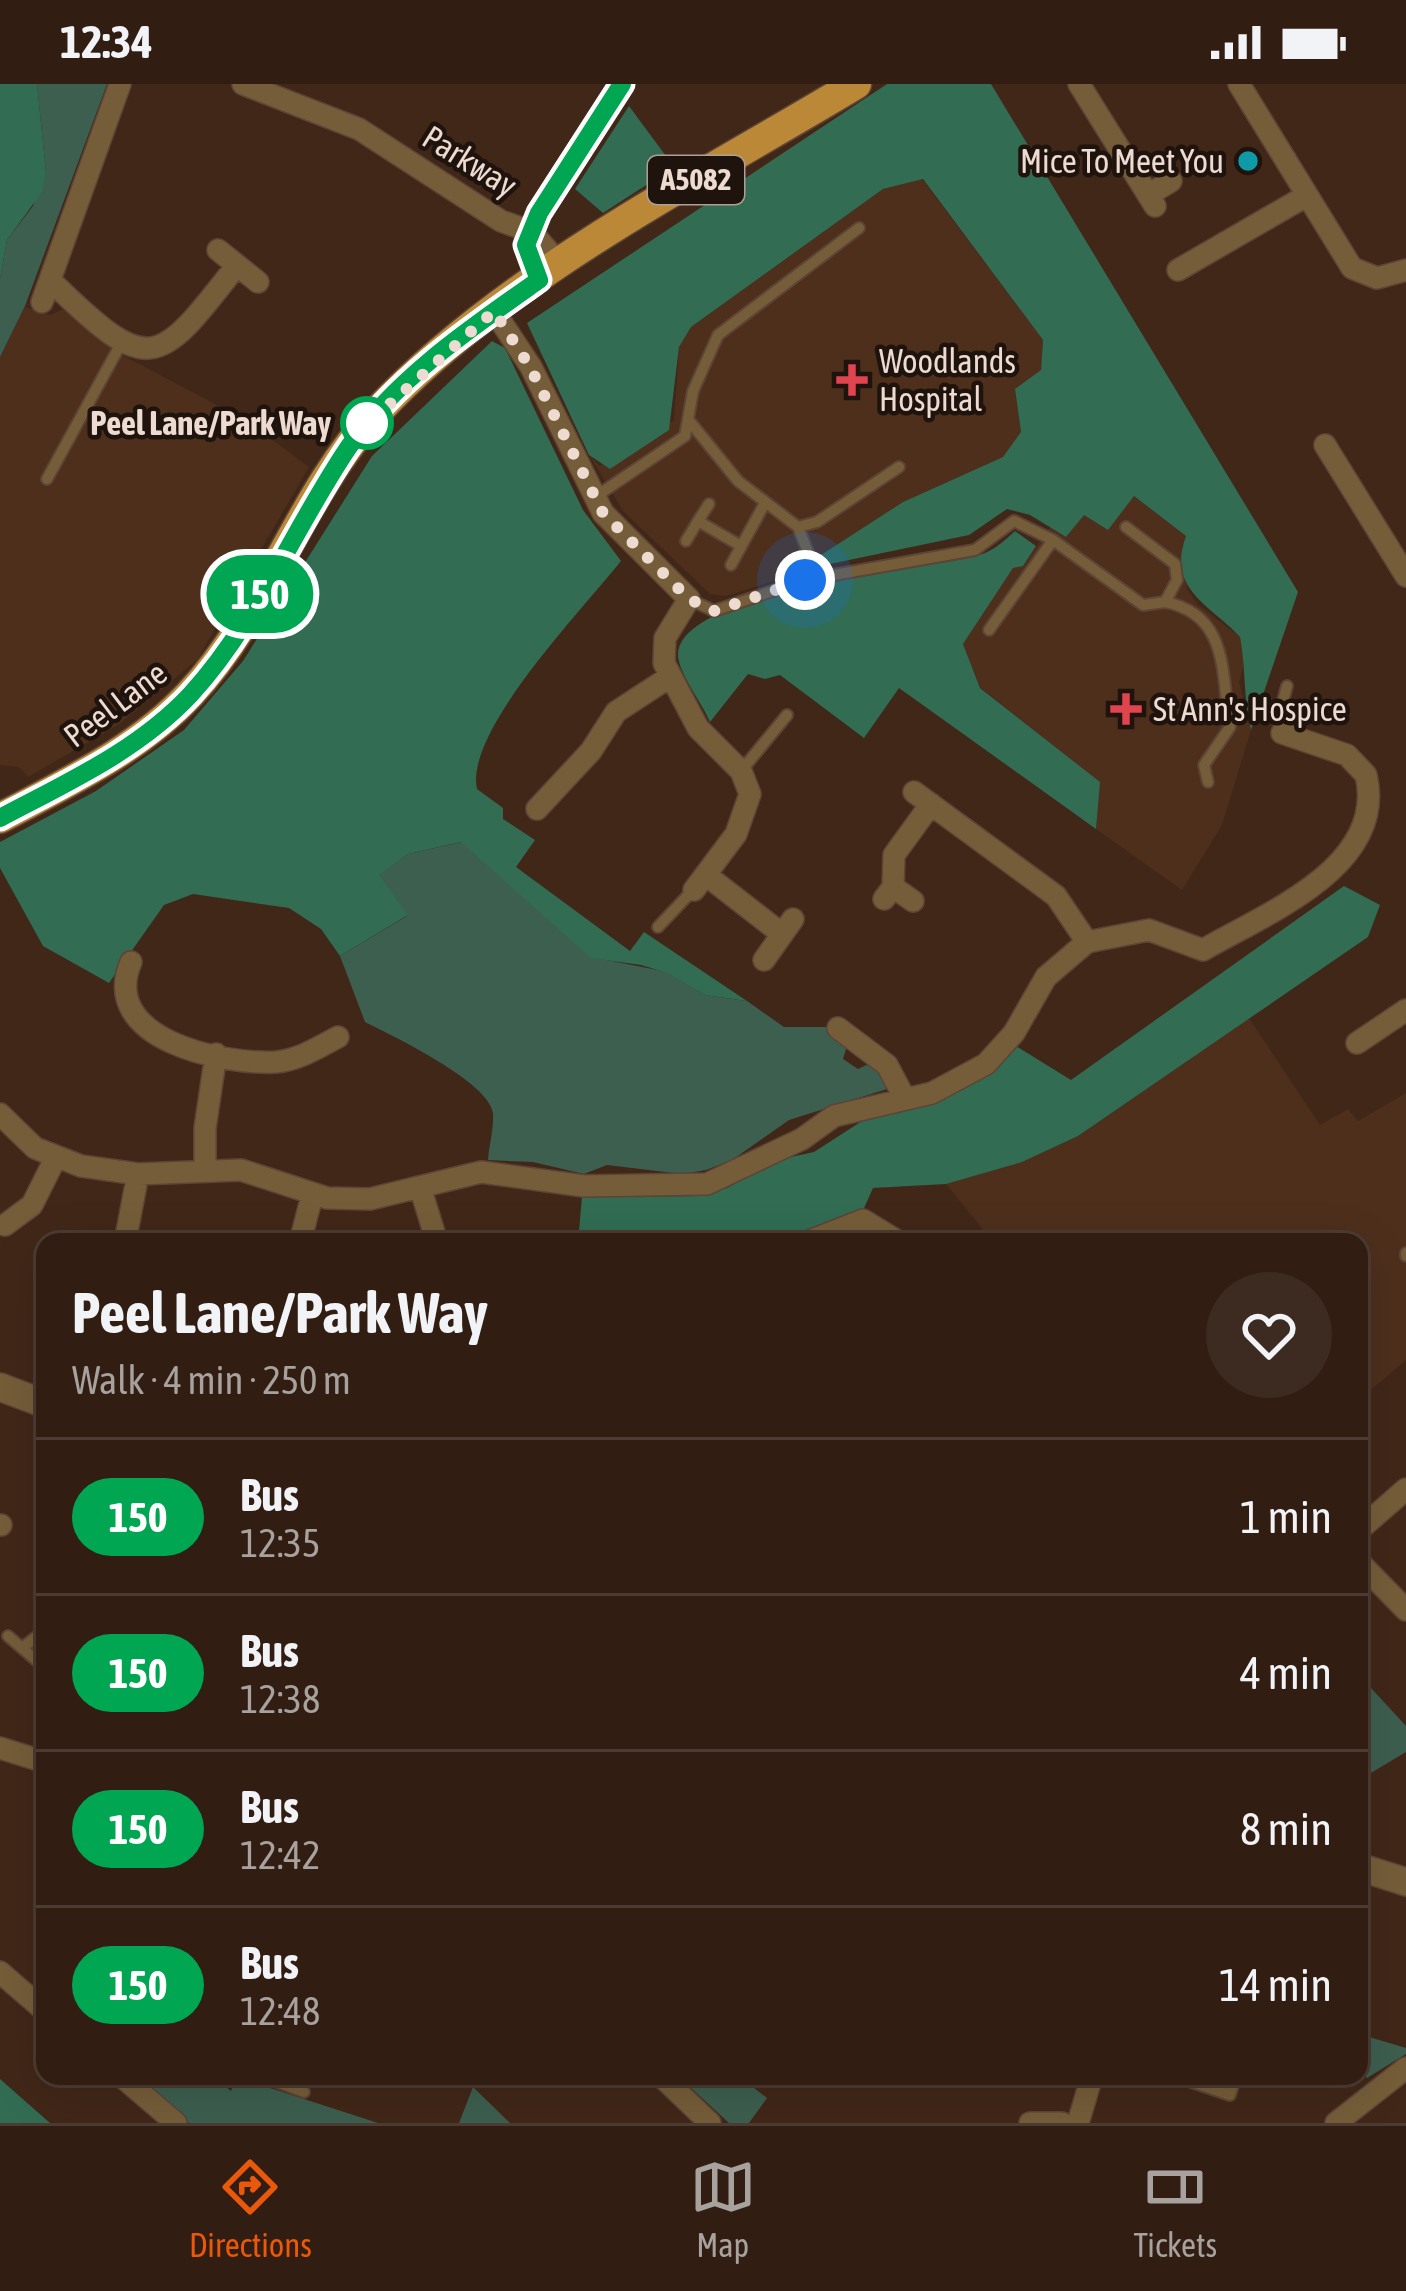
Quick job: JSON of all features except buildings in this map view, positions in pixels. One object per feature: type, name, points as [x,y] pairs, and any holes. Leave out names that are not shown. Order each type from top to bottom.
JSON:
[{"type":"main road","name":"A5082","points":[[550,273],[855,84]]},
{"type":"main road","name":"Peel Lane","points":[[0,818],[119,753],[189,696],[235,634],[363,428],[494,311],[550,273]]},
{"type":"street","points":[[120,84],[46,291],[123,340],[148,350],[177,340],[237,266]]},
{"type":"street","name":"Parkway","points":[[242,84],[336,116],[501,221],[532,232]]},
{"type":"street","points":[[550,273],[528,254],[532,232],[544,203],[622,84]]},
{"type":"street","points":[[1079,84],[1152,201],[1171,181]]},
{"type":"street","points":[[1238,84],[1352,268],[1377,278],[1406,270]]},
{"type":"street","points":[[1178,270],[1306,196]]},
{"type":"street","points":[[218,250],[258,282]]},
{"type":"street","points":[[494,311],[530,367],[611,524],[689,599],[662,650],[668,678],[711,744],[741,771],[750,794],[744,820],[700,882],[787,927],[764,959]]},
{"type":"street","points":[[1325,445],[1406,576]]},
{"type":"street","points":[[537,809],[563,795],[616,712],[668,678]]},
{"type":"street","points":[[0,1114],[21,1138],[56,1157],[138,1174],[241,1170],[312,1196],[370,1199],[481,1172],[584,1186],[707,1184],[802,1139],[834,1116],[932,1093],[986,1064],[1014,1033],[1046,977],[1087,942],[1149,930],[1202,959],[1328,875],[1349,851],[1360,824],[1366,775],[1347,755],[1311,734],[1284,734]]},
{"type":"street","points":[[913,902],[888,893],[894,855],[922,798],[1056,896],[1087,942]]},
{"type":"street","points":[[131,962],[127,999],[143,1028],[166,1041],[278,1062],[342,1034]]},
{"type":"street","points":[[1357,1042],[1406,1010]]},
{"type":"street","points":[[838,1028],[860,1053],[887,1065],[904,1100]]},
{"type":"street","points":[[206,1169],[205,1128],[216,1054]]},
{"type":"street","points":[[22,1221],[56,1157]]},
{"type":"street","points":[[127,1233],[138,1174]]},
{"type":"street","points":[[420,1187],[434,1233]]},
{"type":"street","points":[[302,1233],[312,1196]]},
{"type":"street","points":[[830,1233],[863,1220],[884,1233]]},
{"type":"street","points":[[0,1387],[36,1401]]},
{"type":"street","points":[[1368,1522],[1406,1489]]},
{"type":"street","points":[[1368,1571],[1406,1610]]},
{"type":"street","points":[[0,1748],[36,1759]]},
{"type":"street","points":[[1368,1871],[1406,1882]]},
{"type":"street","points":[[0,1972],[36,2003]]},
{"type":"street","points":[[1336,2123],[1406,2068]]},
{"type":"street","points":[[132,2085],[176,2123]]},
{"type":"street","points":[[674,2085],[710,2123]]},
{"type":"street","points":[[1078,2123],[1089,2085]]},
{"type":"street","points":[[1030,2123],[1062,2123]]},
{"type":"lane","points":[[595,497],[685,436],[691,423],[693,391],[730,320],[860,229]]},
{"type":"lane","points":[[47,479],[123,340]]},
{"type":"lane","points":[[691,423],[737,481],[798,526],[818,577]]},
{"type":"lane","points":[[798,526],[818,522],[899,466]]},
{"type":"lane","points":[[731,565],[765,503]]},
{"type":"lane","points":[[686,541],[709,504]]},
{"type":"lane","points":[[698,521],[741,546]]},
{"type":"lane","points":[[689,599],[714,611],[818,577],[975,550],[1014,521],[1053,540],[1144,605],[1165,602],[1187,610],[1216,632],[1223,650],[1220,670],[1230,727],[1204,765],[1208,782]]},
{"type":"lane","points":[[1126,527],[1175,564],[1178,580],[1165,602]]},
{"type":"lane","points":[[988,630],[1053,540]]},
{"type":"lane","points":[[1284,734],[1279,716],[1287,686]]},
{"type":"lane","points":[[741,771],[787,715]]},
{"type":"lane","points":[[658,927],[700,882]]},
{"type":"lane","points":[[8,1636],[36,1660]]},
{"type":"lane","points":[[22,1648],[36,1637]]},
{"type":"lane","points":[[285,2085],[304,2092]]},
{"type":"lane","points":[[1201,2085],[1230,2095],[1233,2085]]},
{"type":"shaded area","name":"Woodlands Hospital","points":[[922,179],[1043,340],[1041,370],[1015,390],[1021,432],[1003,457],[903,502],[822,555],[825,565],[726,596],[710,594],[623,511],[589,455],[600,466],[674,420],[679,347],[691,327],[883,189]]},
{"type":"shaded area","points":[[25,307],[51,315],[63,309],[113,350],[247,421],[309,467],[197,660],[118,725],[28,777],[19,767],[0,765],[0,357]]},
{"type":"shaded area","name":"St Ann's Hospice","points":[[1134,496],[1186,536],[1182,547],[1187,588],[1197,604],[1240,637],[1245,661],[1239,682],[1251,730],[1222,825],[1182,890],[1096,829],[1099,782],[980,687],[963,644],[1013,568],[1023,566],[1050,527],[1066,537],[1084,514]]},
{"type":"shaded area","points":[[1249,1018],[1320,1125],[1348,1109],[1358,1121],[1406,1093],[1406,1360],[1368,1392],[1368,1233],[986,1233],[946,1184],[1021,1162],[1078,1136]]},
{"type":"green space","points":[[0,84],[37,84],[46,172],[42,192],[7,240],[0,279]]},
{"type":"green space","points":[[37,84],[107,84],[25,306],[0,357],[0,279],[7,240],[33,206],[46,172]]},
{"type":"green space","points":[[887,84],[991,84],[1298,592],[1251,730],[1240,637],[1187,583],[1181,555],[1186,536],[1134,496],[1108,530],[1084,515],[1066,537],[1030,515],[1007,509],[969,535],[825,565],[821,555],[903,502],[1003,457],[1021,432],[1015,389],[1041,370],[1043,340],[923,179],[883,189],[691,327],[679,347],[669,430],[610,469],[589,455],[527,323]]},
{"type":"green space","points":[[629,106],[674,167],[603,213],[575,189]]},
{"type":"green space","points":[[492,341],[505,348],[583,510],[621,561],[507,704],[478,764],[477,789],[503,808],[503,819],[535,840],[516,867],[630,951],[644,932],[747,1001],[705,995],[668,973],[641,965],[591,958],[461,842],[408,854],[379,875],[408,915],[340,956],[321,929],[289,908],[193,894],[164,905],[109,983],[43,946],[0,868],[0,842],[96,791],[184,730],[243,661],[372,456]]},
{"type":"green space","points":[[1015,531],[1036,546],[1023,566],[1013,568],[963,644],[980,688],[1100,782],[1096,829],[899,688],[864,738],[780,675],[765,679],[748,674],[710,722],[682,671],[678,655],[688,633],[717,614],[808,586],[976,556]]},
{"type":"green space","points":[[462,842],[591,957],[668,972],[705,995],[747,1001],[784,1027],[827,1027],[848,1043],[843,1059],[858,1069],[873,1062],[890,1088],[789,1120],[732,1160],[706,1170],[682,1174],[607,1165],[584,1174],[533,1162],[488,1160],[493,1113],[488,1101],[438,1061],[365,1022],[340,956],[407,916],[378,875],[408,854]]},
{"type":"green space","points":[[1344,886],[1380,905],[1368,937],[1078,1136],[1022,1162],[946,1184],[873,1188],[861,1215],[817,1233],[579,1233],[582,1197],[700,1196],[727,1188],[777,1160],[814,1152],[865,1119],[958,1091],[1001,1063],[1016,1046],[1071,1080]]},
{"type":"green space","points":[[1368,1685],[1406,1726],[1406,1752],[1368,1775]]},
{"type":"green space","points":[[1368,2037],[1406,2048],[1406,2054],[1368,2077]]},
{"type":"green space","points":[[0,2079],[50,2123],[0,2123]]},
{"type":"green space","points":[[149,2085],[223,2085],[231,2091],[233,2085],[261,2085],[378,2123],[189,2123]]},
{"type":"green space","points":[[688,2085],[750,2085],[767,2098],[749,2123],[729,2123]]},
{"type":"green space","points":[[473,2087],[510,2123],[459,2123]]},
{"type":"bus line","name":"150","points":[[0,818],[119,753],[189,696],[244,621],[363,428],[473,327],[539,280],[526,245],[539,213],[622,84]]},
{"type":"place","name":"Mice To Meet You","points":[[1248,161]]},
{"type":"place","name":"Woodlands Hospital","points":[[852,380]]},
{"type":"place","name":"Peel Lane/Park Way","points":[[367,423]]},
{"type":"place","name":"St Ann's Hospice","points":[[1126,709]]},
{"type":"route","points":[[367,423],[363,428],[494,311],[521,350],[603,513],[689,599],[714,611],[805,580]]}]
